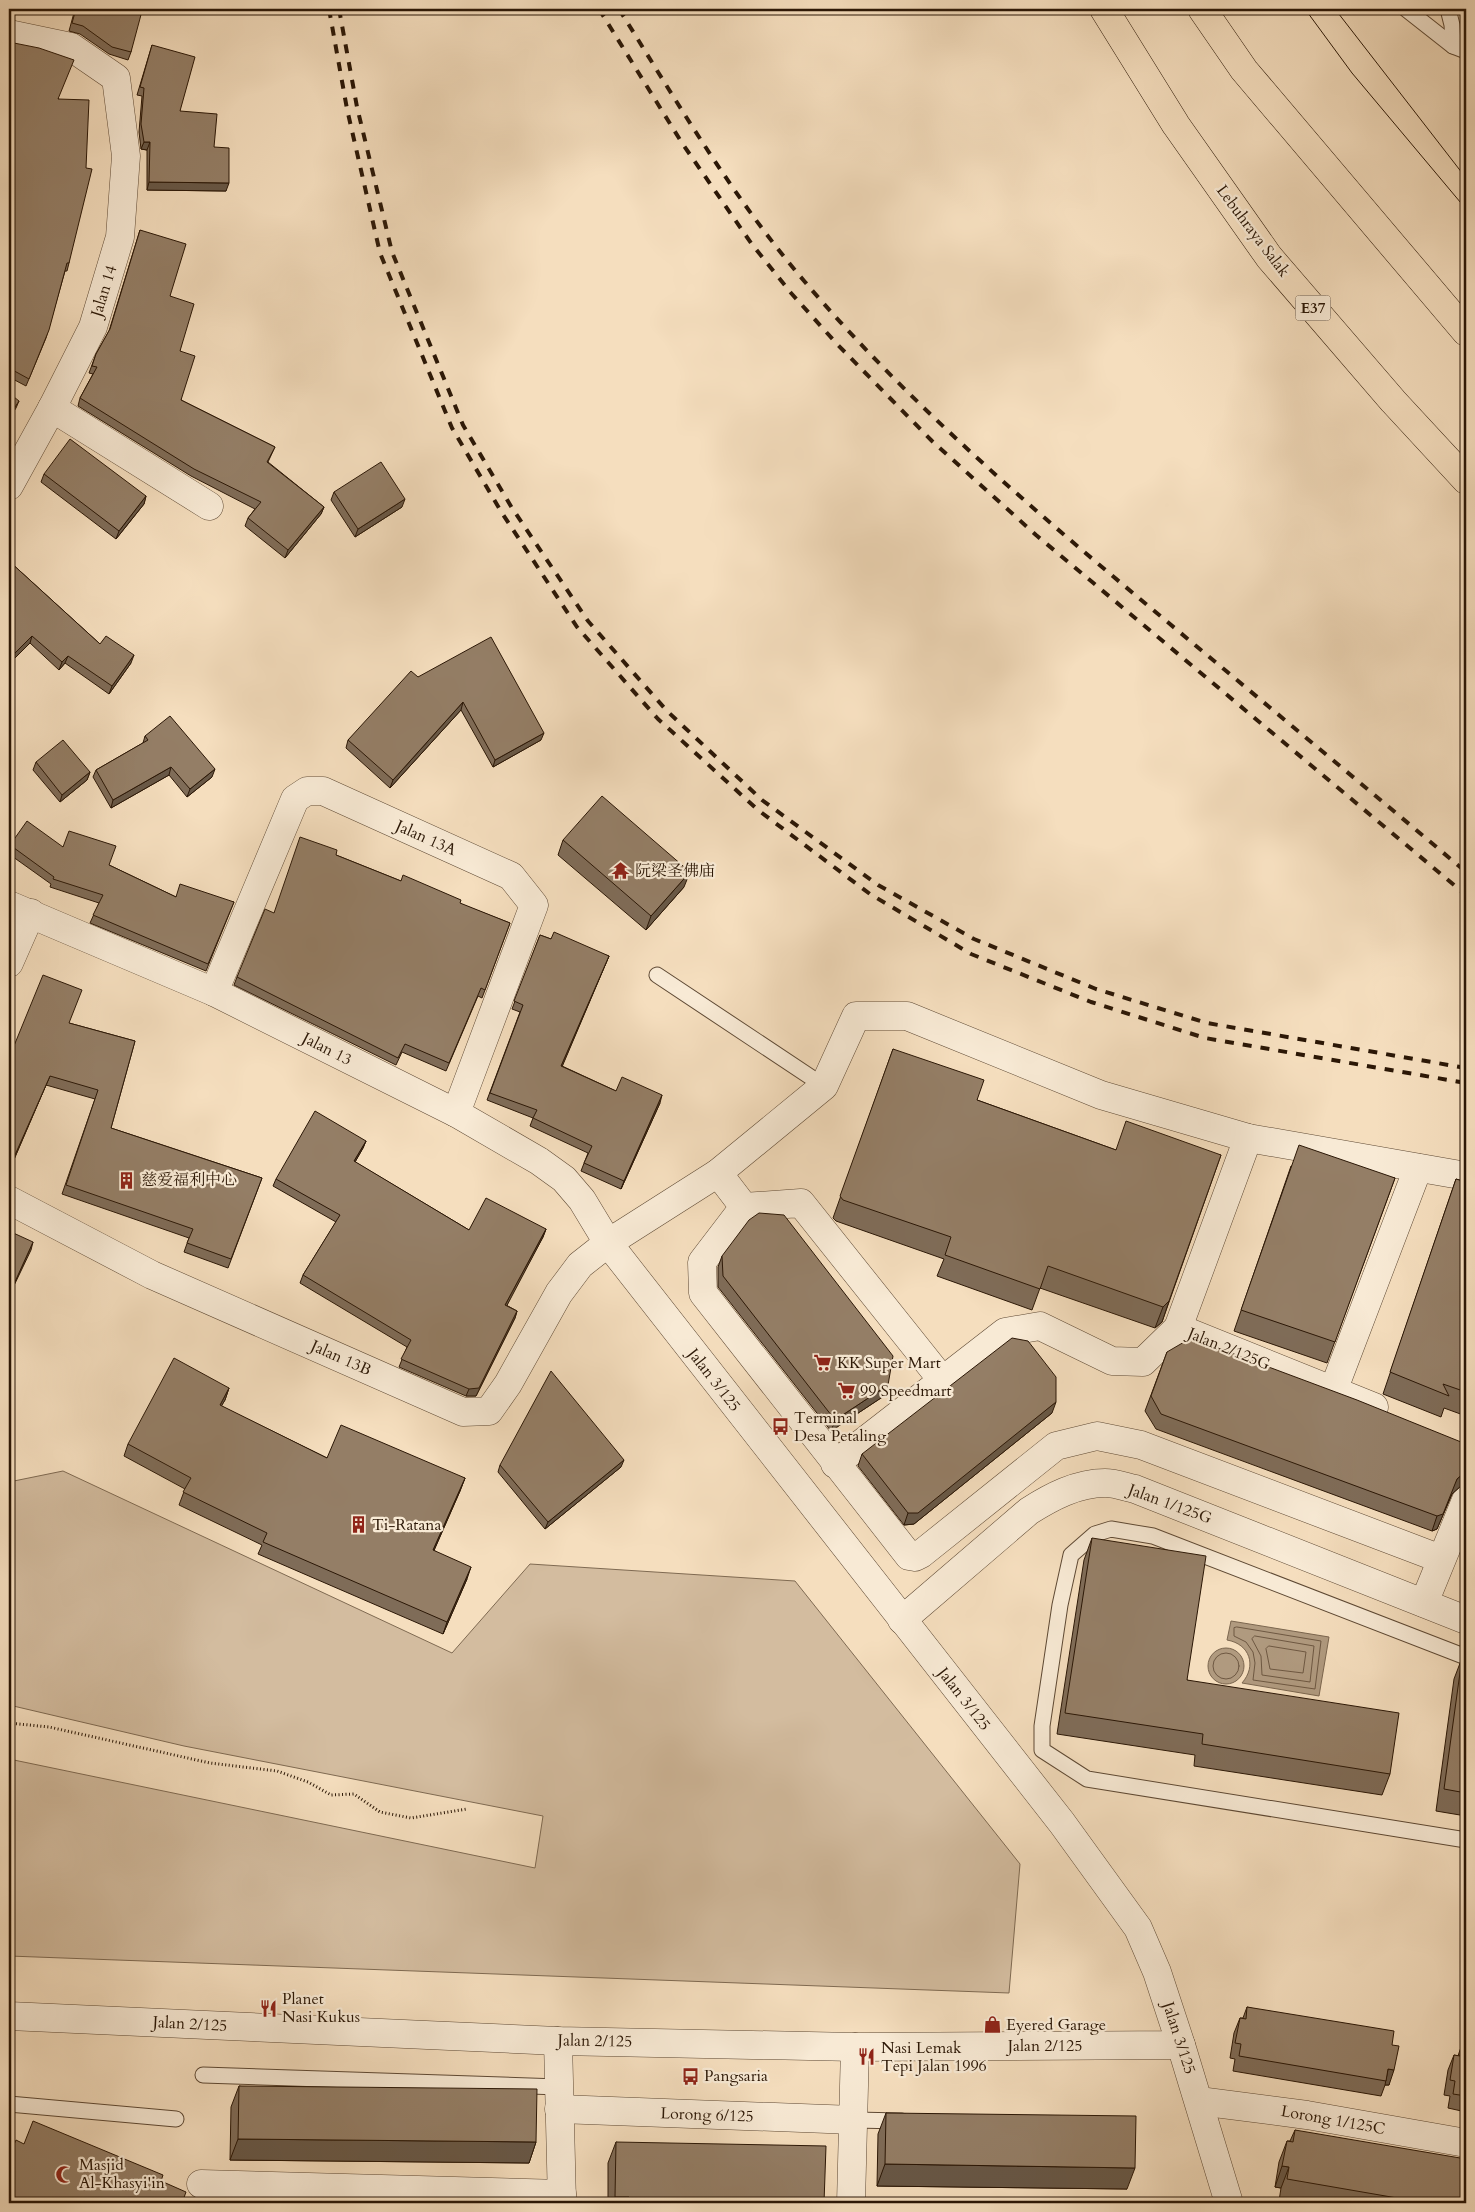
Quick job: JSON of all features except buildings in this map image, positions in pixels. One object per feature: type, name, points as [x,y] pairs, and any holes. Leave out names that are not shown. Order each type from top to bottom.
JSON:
[{"type":"highway","name":"Lebuhraya Salak","points":[[1104,9],[1176,125],[1269,257],[1393,401],[1466,480]]},
{"type":"highway","points":[[1202,9],[1244,70],[1466,332]]},
{"type":"street","name":"Jalan 14","points":[[9,34],[71,47],[116,78],[126,156],[120,237],[93,327],[52,408],[9,486]]},
{"type":"street","points":[[52,408],[209,506]]},
{"type":"street","name":"Jalan 13A","points":[[214,992],[295,799],[307,791],[323,791],[511,876],[534,905],[456,1114]]},
{"type":"street","points":[[9,963],[20,909]]},
{"type":"street","name":"Jalan 13","points":[[20,909],[214,992],[456,1114],[539,1161],[564,1179],[582,1200],[608,1243]]},
{"type":"street","points":[[608,1243],[718,1173],[824,1086],[856,1016],[907,1016],[1101,1095],[1248,1138],[1466,1176]]},
{"type":"street","points":[[1178,1328],[1248,1138]]},
{"type":"street","points":[[1333,1391],[1418,1168]]},
{"type":"street","points":[[718,1173],[744,1206]]},
{"type":"street","name":"Jalan 13B","points":[[9,1200],[152,1275],[463,1412],[489,1412],[508,1384],[559,1293],[580,1265],[608,1243]]},
{"type":"street","points":[[744,1206],[802,1203],[943,1381]]},
{"type":"street","points":[[744,1206],[702,1262],[703,1293],[835,1464],[909,1556],[915,1557],[920,1554],[1056,1446],[1097,1436],[1142,1445],[1442,1559]]},
{"type":"street","name":"Jalan 3/125","points":[[608,1243],[1062,1823],[1138,1928],[1157,1972],[1200,2100],[1229,2203]]},
{"type":"street","name":"Jalan 2/125G","points":[[835,1464],[1005,1332],[1040,1326],[1112,1361],[1143,1362],[1178,1328],[1395,1416]]},
{"type":"street","name":"Jalan 1/125G","points":[[902,1620],[1029,1511],[1050,1498],[1076,1488],[1105,1483],[1135,1489],[1466,1620]]},
{"type":"street","points":[[1424,1603],[1466,1500]]},
{"type":"street","name":"Jalan 2/125","points":[[9,2016],[558,2041],[855,2047],[1181,2046]]},
{"type":"street","points":[[201,2184],[562,2198],[558,2041]]},
{"type":"street","points":[[851,2203],[855,2047]]},
{"type":"street","name":"Lorong 6/125","points":[[559,2098],[854,2120]]},
{"type":"street","name":"Lorong 1/125C","points":[[1200,2100],[1307,2115],[1466,2143]]},
{"type":"lane","points":[[1406,9],[1460,49]]},
{"type":"lane","points":[[1448,9],[1460,49]]},
{"type":"lane","points":[[657,975],[824,1086]]},
{"type":"lane","points":[[1466,1658],[1153,1536],[1111,1529],[1095,1534],[1071,1555],[1060,1606],[1042,1726],[1042,1750],[1087,1779],[1466,1840]]},
{"type":"lane","points":[[203,2075],[559,2098]]},
{"type":"lane","points":[[9,2104],[176,2119]]},
{"type":"lane","points":[[854,2120],[922,2121]]},
{"type":"path","points":[[9,1723],[50,1727],[210,1763],[278,1771],[308,1782],[332,1795],[354,1794],[380,1812],[410,1818],[467,1809]]},
{"type":"shaded area","points":[[63,1471],[452,1653],[530,1564],[795,1581],[1020,1864],[1009,1993],[9,1956],[9,1759],[535,1868],[543,1816],[184,1746],[9,1705],[9,1482]]},
{"type":"water","points":[[1231,1621],[1329,1637],[1319,1696],[1242,1683],[1249,1670],[1249,1657],[1241,1646],[1227,1640]]},
{"type":"water","points":[[1226,1648],[1238,1654],[1244,1666],[1238,1678],[1226,1684],[1214,1678],[1208,1666],[1214,1654]]},
{"type":"tram line","points":[[1305,9],[1352,73],[1466,209]]},
{"type":"tram line","points":[[1335,9],[1466,178]]},
{"type":"railway","points":[[329,9],[347,109],[380,253],[452,428],[502,513],[577,627],[658,719],[758,810],[870,894],[971,954],[1091,1002],[1205,1038],[1466,1083]]},
{"type":"railway","points":[[339,9],[357,107],[392,252],[463,425],[512,508],[588,621],[667,711],[762,800],[878,885],[974,939],[1096,989],[1207,1023],[1466,1068]]},
{"type":"railway","points":[[599,9],[682,143],[751,243],[791,293],[837,344],[932,441],[1036,535],[1466,895]]},
{"type":"railway","points":[[619,9],[684,114],[754,217],[805,282],[844,327],[886,370],[971,453],[1061,532],[1466,872]]},
{"type":"place","name":"阮梁圣佛庙","points":[[621,871]]},
{"type":"place","name":"慈爱福利中心","points":[[127,1180]]},
{"type":"place","name":"KK Super Mart","points":[[823,1363]]},
{"type":"place","name":"99 Speedmart","points":[[846,1391]]},
{"type":"place","name":"Terminal Desa Petaling","points":[[780,1427]]},
{"type":"place","name":"Ti-Ratana","points":[[358,1525]]},
{"type":"place","name":"Planet Nasi Kukus","points":[[268,2008]]},
{"type":"place","name":"Eyered Garage","points":[[992,2025]]},
{"type":"place","name":"Nasi Lemak Tepi Jalan 1996","points":[[867,2057]]},
{"type":"place","name":"Pangsaria","points":[[690,2076]]},
{"type":"place","name":"Masjid Al-Khasyi'in","points":[[65,2174]]}]
